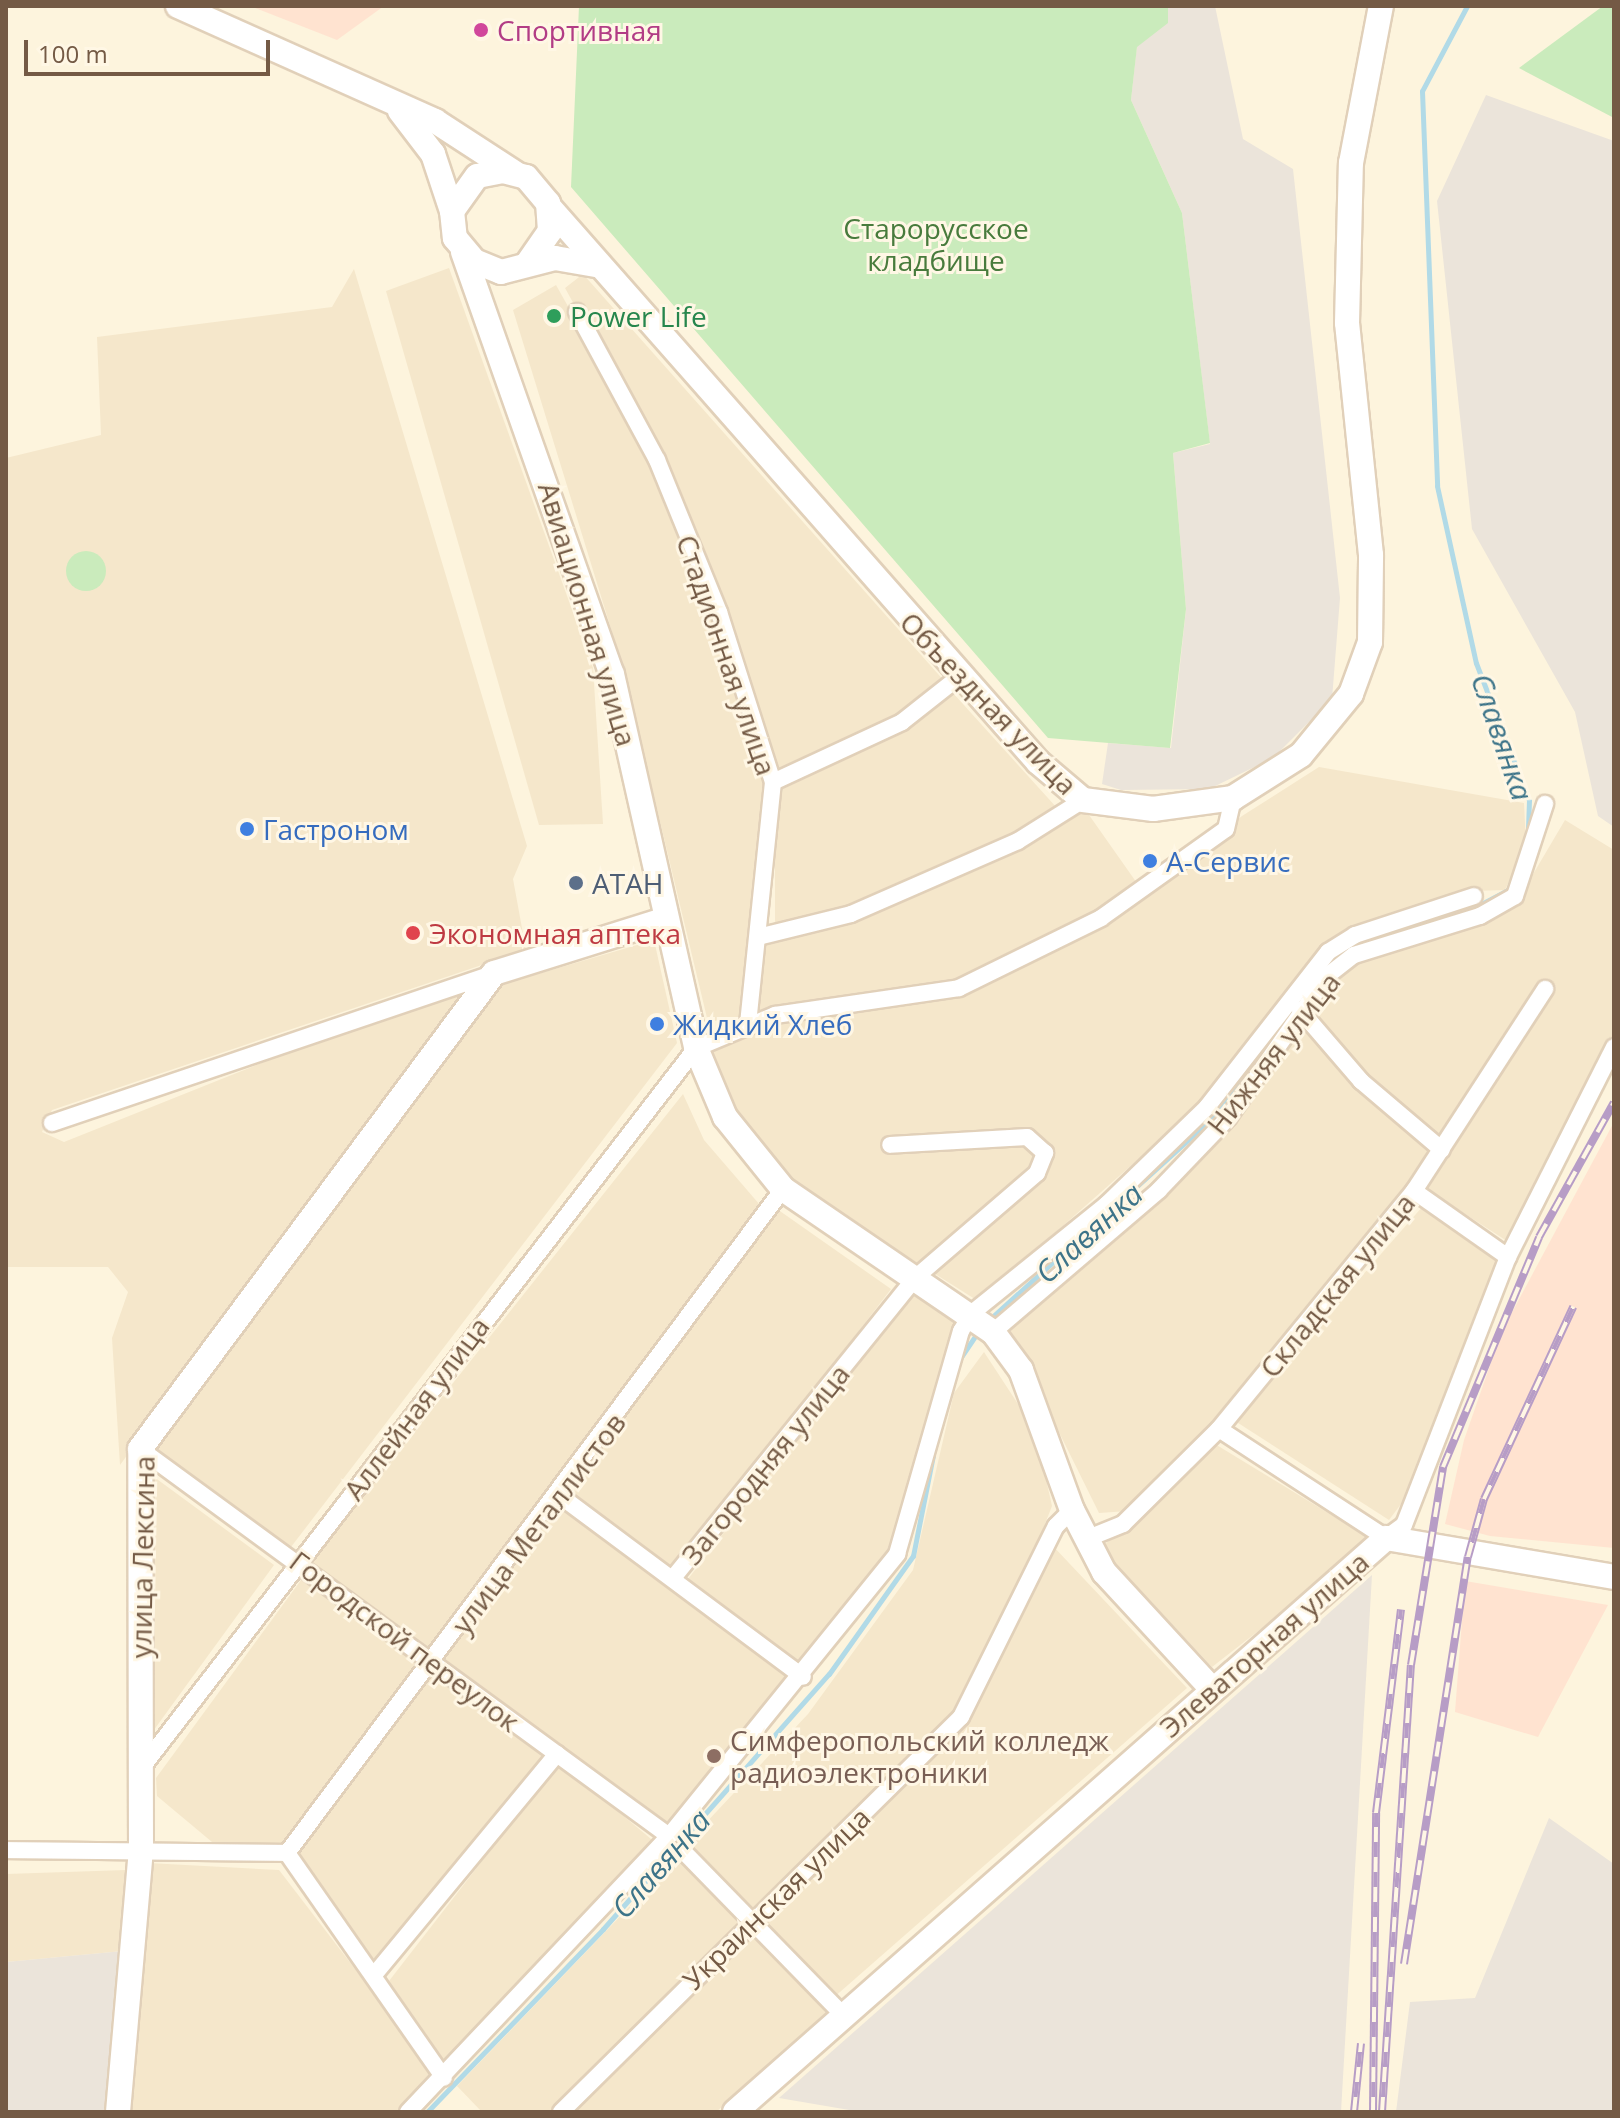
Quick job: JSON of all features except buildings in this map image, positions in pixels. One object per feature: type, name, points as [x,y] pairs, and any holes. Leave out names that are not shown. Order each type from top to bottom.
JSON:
[{"type":"main road","points":[[178,6],[395,107],[435,121],[534,183],[550,208],[546,241],[520,267],[486,315]]},
{"type":"main road","name":"Объездная улица","points":[[550,208],[595,265],[959,677],[1083,800],[1153,809],[1233,798],[1301,755],[1351,694],[1370,642],[1371,555],[1347,323],[1351,163],[1381,6]]},
{"type":"main road","points":[[395,107],[417,126],[433,154],[463,252],[488,269],[520,267],[555,258],[595,265]]},
{"type":"main road","points":[[452,211],[477,176],[515,173]]},
{"type":"main road","name":"Авиационная улица","points":[[463,252],[612,674],[696,1048],[741,1144],[783,1189],[972,1313],[993,1332],[1021,1370],[1072,1510],[1104,1572],[1212,1689]]},
{"type":"main road","points":[[494,973],[666,919]]},
{"type":"main road","name":"улица Лексина","points":[[118,2112],[141,1848],[140,1449],[494,973]]},
{"type":"main road","points":[[1386,1538],[1614,1577]]},
{"type":"main road","name":"Элеваторная улица","points":[[749,2108],[843,2015],[1386,1538]]},
{"type":"street","name":"Стадионная улица","points":[[577,312],[657,460],[719,612],[773,782],[762,936],[748,1022]]},
{"type":"street","points":[[773,782],[902,722],[959,677]]},
{"type":"street","points":[[696,1048],[748,1022],[959,988],[1101,918],[1226,829],[1233,798]]},
{"type":"street","points":[[762,936],[851,914],[1018,841],[1083,800]]},
{"type":"street","name":"Нижняя улица","points":[[993,1332],[1159,1190],[1228,1118],[1300,1010],[1354,955],[1480,916],[1515,896],[1545,804]]},
{"type":"street","name":"Нижняя улица","points":[[972,1313],[1107,1204],[1207,1107],[1328,952],[1355,935],[1474,896]]},
{"type":"street","points":[[52,1123],[494,973]]},
{"type":"street","name":"Складская улица","points":[[1086,1539],[1123,1524],[1219,1429],[1414,1191],[1545,989]]},
{"type":"street","points":[[1300,1010],[1361,1081],[1442,1150]]},
{"type":"street","name":"Элеваторная улица","points":[[1386,1538],[1404,1525],[1508,1257],[1614,1047]]},
{"type":"street","name":"Аллейная улица","points":[[139,1771],[696,1048]]},
{"type":"street","name":"Загородняя улица","points":[[559,1495],[673,1578],[915,1278],[1037,1173],[1045,1153],[1027,1137],[890,1145]]},
{"type":"street","name":"улица Металлистов","points":[[287,1853],[432,1666],[783,1189]]},
{"type":"street","points":[[1414,1191],[1508,1257]]},
{"type":"street","points":[[408,2112],[444,2078],[669,1836],[803,1677],[897,1554],[961,1331],[972,1313]]},
{"type":"street","points":[[1219,1429],[1386,1538]]},
{"type":"street","name":"Городской переулок","points":[[140,1449],[298,1561],[432,1666],[669,1836]]},
{"type":"street","name":"Украинская улица","points":[[561,2112],[961,1717],[1056,1526],[1072,1510]]},
{"type":"street","points":[[673,1578],[803,1677]]},
{"type":"street","points":[[374,1975],[557,1754]]},
{"type":"street","points":[[6,1850],[141,1848],[287,1853],[444,2078]]},
{"type":"street","points":[[686,1854],[843,2015]]},
{"type":"shaded area","points":[[250,6],[384,6],[337,40]]},
{"type":"shaded area","points":[[1168,6],[1215,6],[1243,139],[1293,169],[1340,598],[1332,699],[1273,758],[1209,789],[1121,790],[1102,784],[1108,743],[1171,748],[1186,609],[1173,453],[1210,444],[1182,213],[1131,100],[1137,46],[1167,23]]},
{"type":"shaded area","points":[[1486,95],[1614,141],[1614,827],[1598,816],[1575,712],[1472,529],[1437,201]]},
{"type":"shaded area","points":[[449,268],[593,668],[603,824],[539,825],[386,291]]},
{"type":"shaded area","points":[[354,269],[527,846],[513,879],[526,950],[52,1110],[42,1132],[64,1142],[379,1016],[470,988],[120,1465],[112,1338],[128,1292],[108,1267],[6,1267],[6,458],[101,435],[97,337],[332,307]]},
{"type":"shaded area","points":[[583,274],[946,683],[907,714],[779,772],[660,460],[565,288]]},
{"type":"shaded area","points":[[556,285],[655,461],[753,723],[768,786],[740,1017],[708,1022],[624,671],[513,310]]},
{"type":"shaded area","points":[[953,693],[1057,808],[994,846],[832,914],[775,928],[775,784],[845,759]]},
{"type":"shaded area","points":[[1319,767],[1524,803],[1526,844],[1505,890],[1473,891],[1333,940],[1204,1101],[978,1301],[791,1183],[739,1120],[707,1049],[750,1025],[959,993],[1109,924],[1242,816]]},
{"type":"shaded area","points":[[1082,805],[1139,886],[1100,916],[958,987],[751,1016],[763,940],[854,918]]},
{"type":"shaded area","points":[[1565,820],[1614,850],[1614,1039],[1510,1243],[1425,1188],[1549,981],[1414,1186],[1214,1424],[1128,1511],[1099,1513],[1008,1329],[1167,1189],[1319,993],[1362,960],[1516,903]]},
{"type":"shaded area","points":[[654,940],[677,1043],[291,1547],[149,1443],[497,986]]},
{"type":"shaded area","points":[[683,1094],[704,1140],[760,1205],[426,1657],[309,1564]]},
{"type":"shaded area","points":[[1614,1122],[1614,1548],[1490,1536],[1445,1524],[1464,1440],[1502,1331]]},
{"type":"shaded area","points":[[1423,1206],[1504,1259],[1410,1492],[1389,1520],[1235,1421]]},
{"type":"shaded area","points":[[777,1209],[891,1289],[672,1574],[565,1495]]},
{"type":"shaded area","points":[[912,1290],[959,1324],[897,1548],[671,1833],[437,1665],[560,1499],[688,1579]]},
{"type":"shaded area","points":[[984,1352],[1035,1430],[1052,1506],[1002,1634],[946,1723],[751,1910],[687,1843],[808,1714],[913,1570],[954,1393]]},
{"type":"shaded area","points":[[1215,1444],[1374,1541],[1212,1667],[1101,1548]]},
{"type":"shaded area","points":[[150,1474],[274,1565],[148,1738]]},
{"type":"shaded area","points":[[1052,1545],[1187,1688],[832,1999],[759,1925],[970,1718]]},
{"type":"shaded area","points":[[1372,1575],[1341,2112],[861,2112],[779,2098]]},
{"type":"shaded area","points":[[304,1576],[423,1666],[285,1848],[212,1842],[157,1796],[156,1778]]},
{"type":"shaded area","points":[[1465,1581],[1608,1605],[1538,1737],[1455,1712]]},
{"type":"shaded area","points":[[432,1673],[548,1758],[375,1971],[290,1855]]},
{"type":"shaded area","points":[[559,1762],[657,1844],[446,2068],[389,1981]]},
{"type":"shaded area","points":[[1549,1818],[1614,1864],[1614,2112],[1396,2112],[1410,2002],[1475,1998]]},
{"type":"shaded area","points":[[679,1855],[745,1920],[551,2112],[482,2112],[457,2086]]},
{"type":"shaded area","points":[[148,1863],[279,1870],[438,2077],[402,2112],[126,2112]]},
{"type":"shaded area","points":[[126,1870],[123,1951],[6,1962],[6,1874]]},
{"type":"shaded area","points":[[750,1929],[833,2011],[716,2112],[566,2112]]},
{"type":"shaded area","points":[[123,1951],[104,2112],[6,2112],[6,1962]]},
{"type":"green space","name":"Старорусское кладбище","points":[[579,6],[1168,6],[1168,23],[1137,47],[1131,100],[1182,213],[1210,443],[1173,453],[1186,609],[1170,748],[1048,738],[571,187]]},
{"type":"green space","points":[[1603,6],[1614,6],[1614,118],[1519,68]]},
{"type":"green space","points":[[86,551],[100,557],[106,571],[100,585],[86,591],[72,585],[66,571],[72,557]]},
{"type":"waterway","name":"Славянка","points":[[1467,6],[1422,91],[1437,486],[1476,663],[1529,800],[1528,835]]},
{"type":"waterway","name":"Славянка","points":[[1350,949],[1468,911],[1508,890],[1513,878]]},
{"type":"waterway","name":"Славянка","points":[[1324,967],[1342,955]]},
{"type":"waterway","name":"Славянка","points":[[992,1317],[1218,1113],[1255,1058]]},
{"type":"waterway","name":"Славянка","points":[[961,1357],[976,1335]]},
{"type":"waterway","name":"Славянка","points":[[427,2112],[603,1929],[829,1674],[913,1556],[933,1455]]},
{"type":"railway","points":[[1382,2112],[1411,1665],[1443,1467],[1539,1237],[1614,1102]]},
{"type":"railway","points":[[1404,1964],[1468,1557],[1484,1499],[1573,1307]]},
{"type":"railway","points":[[1373,2112],[1376,1813],[1401,1610]]},
{"type":"railway","points":[[1354,2112],[1361,2043]]},
{"type":"place","name":"Спортивная","points":[[481,30]]},
{"type":"place","name":"Power Life","points":[[554,316]]},
{"type":"place","name":"Гастроном","points":[[247,829]]},
{"type":"place","name":"А-Сервис","points":[[1150,861]]},
{"type":"place","name":"АТАН","points":[[576,883]]},
{"type":"place","name":"Экономная аптека","points":[[413,933]]},
{"type":"place","name":"Жидкий Хлеб","points":[[657,1024]]},
{"type":"place","name":"Симферопольский колледж радиоэлектроники","points":[[714,1756]]}]
